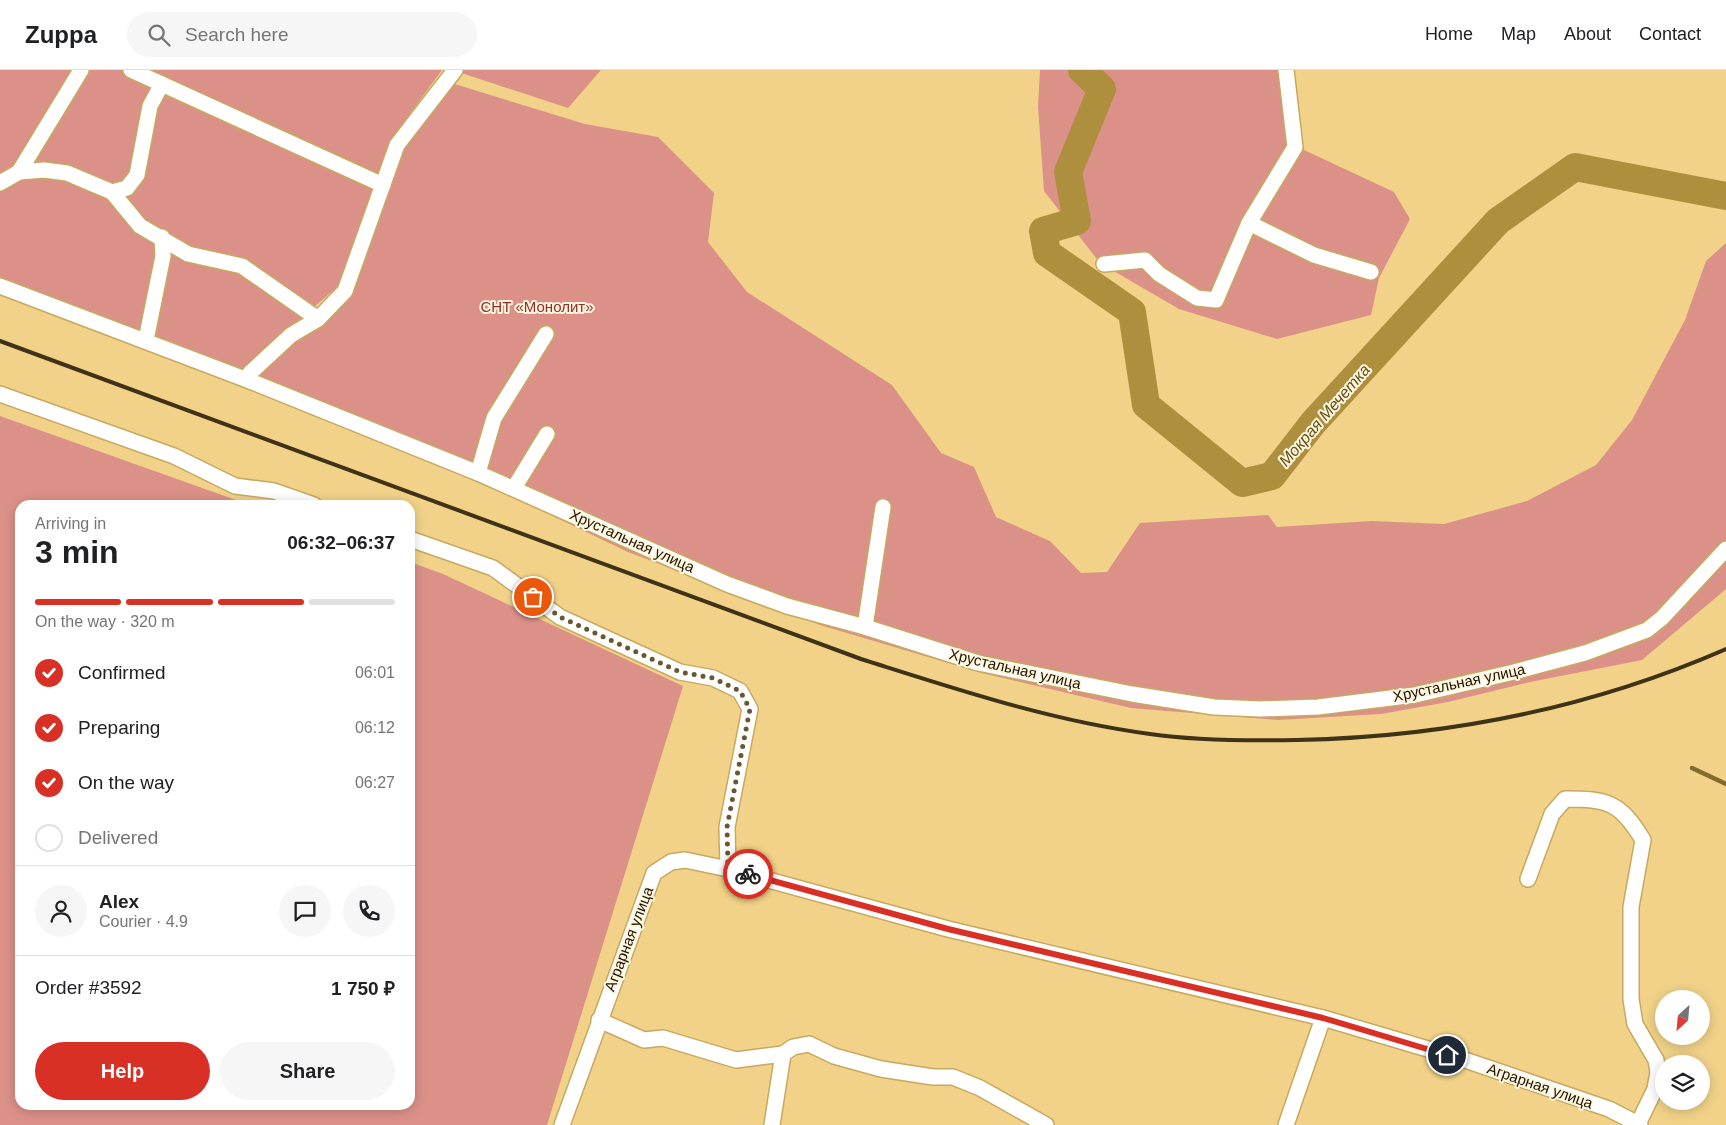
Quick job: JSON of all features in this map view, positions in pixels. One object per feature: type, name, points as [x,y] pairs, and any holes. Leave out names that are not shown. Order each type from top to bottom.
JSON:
[{"type":"street","points":[[19,172],[82,70]]},
{"type":"street","points":[[131,70],[150,74],[162,84],[383,184]]},
{"type":"street","points":[[250,380],[250,373],[257,366],[291,335],[318,319],[345,291],[397,145],[455,70]]},
{"type":"street","points":[[1104,264],[1145,260],[1159,274],[1197,298],[1216,300],[1249,223],[1295,147],[1286,70]]},
{"type":"street","points":[[112,192],[127,188],[137,175],[150,106],[162,84]]},
{"type":"street","points":[[0,183],[19,172],[44,170],[68,173],[112,192],[140,226],[162,237],[188,254],[242,266],[318,319]]},
{"type":"street","points":[[1249,223],[1314,255],[1371,272]]},
{"type":"street","points":[[146,340],[163,256],[162,237]]},
{"type":"street","name":"Хрустальная улица","points":[[0,286],[250,380],[478,472],[727,584],[787,606],[865,626],[978,663],[1132,694],[1214,707],[1260,709],[1318,707],[1415,695],[1576,656],[1627,639],[1646,630],[1662,618],[1726,549]]},
{"type":"street","points":[[478,472],[494,418],[546,334]]},
{"type":"street","points":[[0,394],[174,456],[235,486],[274,491],[300,500]]},
{"type":"street","points":[[514,488],[547,434]]},
{"type":"street","points":[[865,626],[883,507]]},
{"type":"street","points":[[415,540],[493,568],[560,617],[680,672],[713,678],[740,691],[750,709],[727,827],[728,869]]},
{"type":"street","points":[[1528,879],[1552,814],[1565,799],[1591,799],[1614,804],[1632,821],[1643,840],[1632,907],[1631,999],[1634,1024],[1656,1060],[1658,1072],[1655,1089],[1635,1124]]},
{"type":"street","name":"Аграрная улица","points":[[566,1124],[599,1020],[654,873],[671,862],[685,860],[728,869],[948,929],[1323,1018],[1465,1060],[1610,1109],[1635,1124]]},
{"type":"street","points":[[1286,1125],[1323,1018]]},
{"type":"street","points":[[599,1020],[644,1040],[663,1038],[736,1060],[783,1054],[793,1047],[809,1044],[834,1056],[881,1069],[932,1077],[953,1077],[980,1088],[1046,1125]]},
{"type":"street","points":[[772,1125],[783,1054]]},
{"type":"green space","points":[[0,70],[442,70],[398,130],[337,287],[240,371],[0,280]]},
{"type":"green space","points":[[452,70],[601,70],[568,108]]},
{"type":"green space","points":[[1040,70],[1290,70],[1304,150],[1394,192],[1410,219],[1379,278],[1371,315],[1277,339],[1179,309],[1100,263],[1044,191],[1038,107]]},
{"type":"green space","name":"СНТ «Монолит»","points":[[448,82],[585,124],[658,137],[714,193],[708,242],[747,292],[892,385],[941,453],[974,467],[996,517],[1050,541],[1081,573],[1107,572],[1140,523],[1268,515],[1277,527],[1372,521],[1444,524],[1527,501],[1596,465],[1632,420],[1685,320],[1706,261],[1726,243],[1726,589],[1642,660],[1530,682],[1448,702],[1381,714],[1278,720],[1131,708],[982,673],[820,625],[628,552],[482,482],[259,387],[255,372],[347,294],[400,148]]},
{"type":"green space","points":[[0,416],[236,500],[15,500],[15,1110],[415,1110],[415,564],[443,574],[683,686],[547,1125],[0,1125]]},
{"type":"waterway","name":"Мокрая Мечетка","points":[[1082,70],[1102,89],[1068,172],[1077,221],[1043,231],[1047,253],[1132,312],[1146,405],[1242,483],[1272,476],[1313,423],[1498,221],[1575,167],[1726,196]]},
{"type":"waterway","points":[[1692,768],[1726,784]]},
{"type":"railway","points":[[0,341],[861,659],[1004,703],[1113,728],[1186,738],[1242,740],[1352,738],[1407,733],[1516,716],[1570,703],[1623,688],[1675,670],[1726,649]]},
{"type":"way so far","points":[[533,597],[560,617],[680,672],[713,678],[740,691],[750,709],[742,759],[727,827],[728,869],[748,874]]},
{"type":"route","points":[[748,874],[948,929],[1323,1018],[1447,1055]]}]
